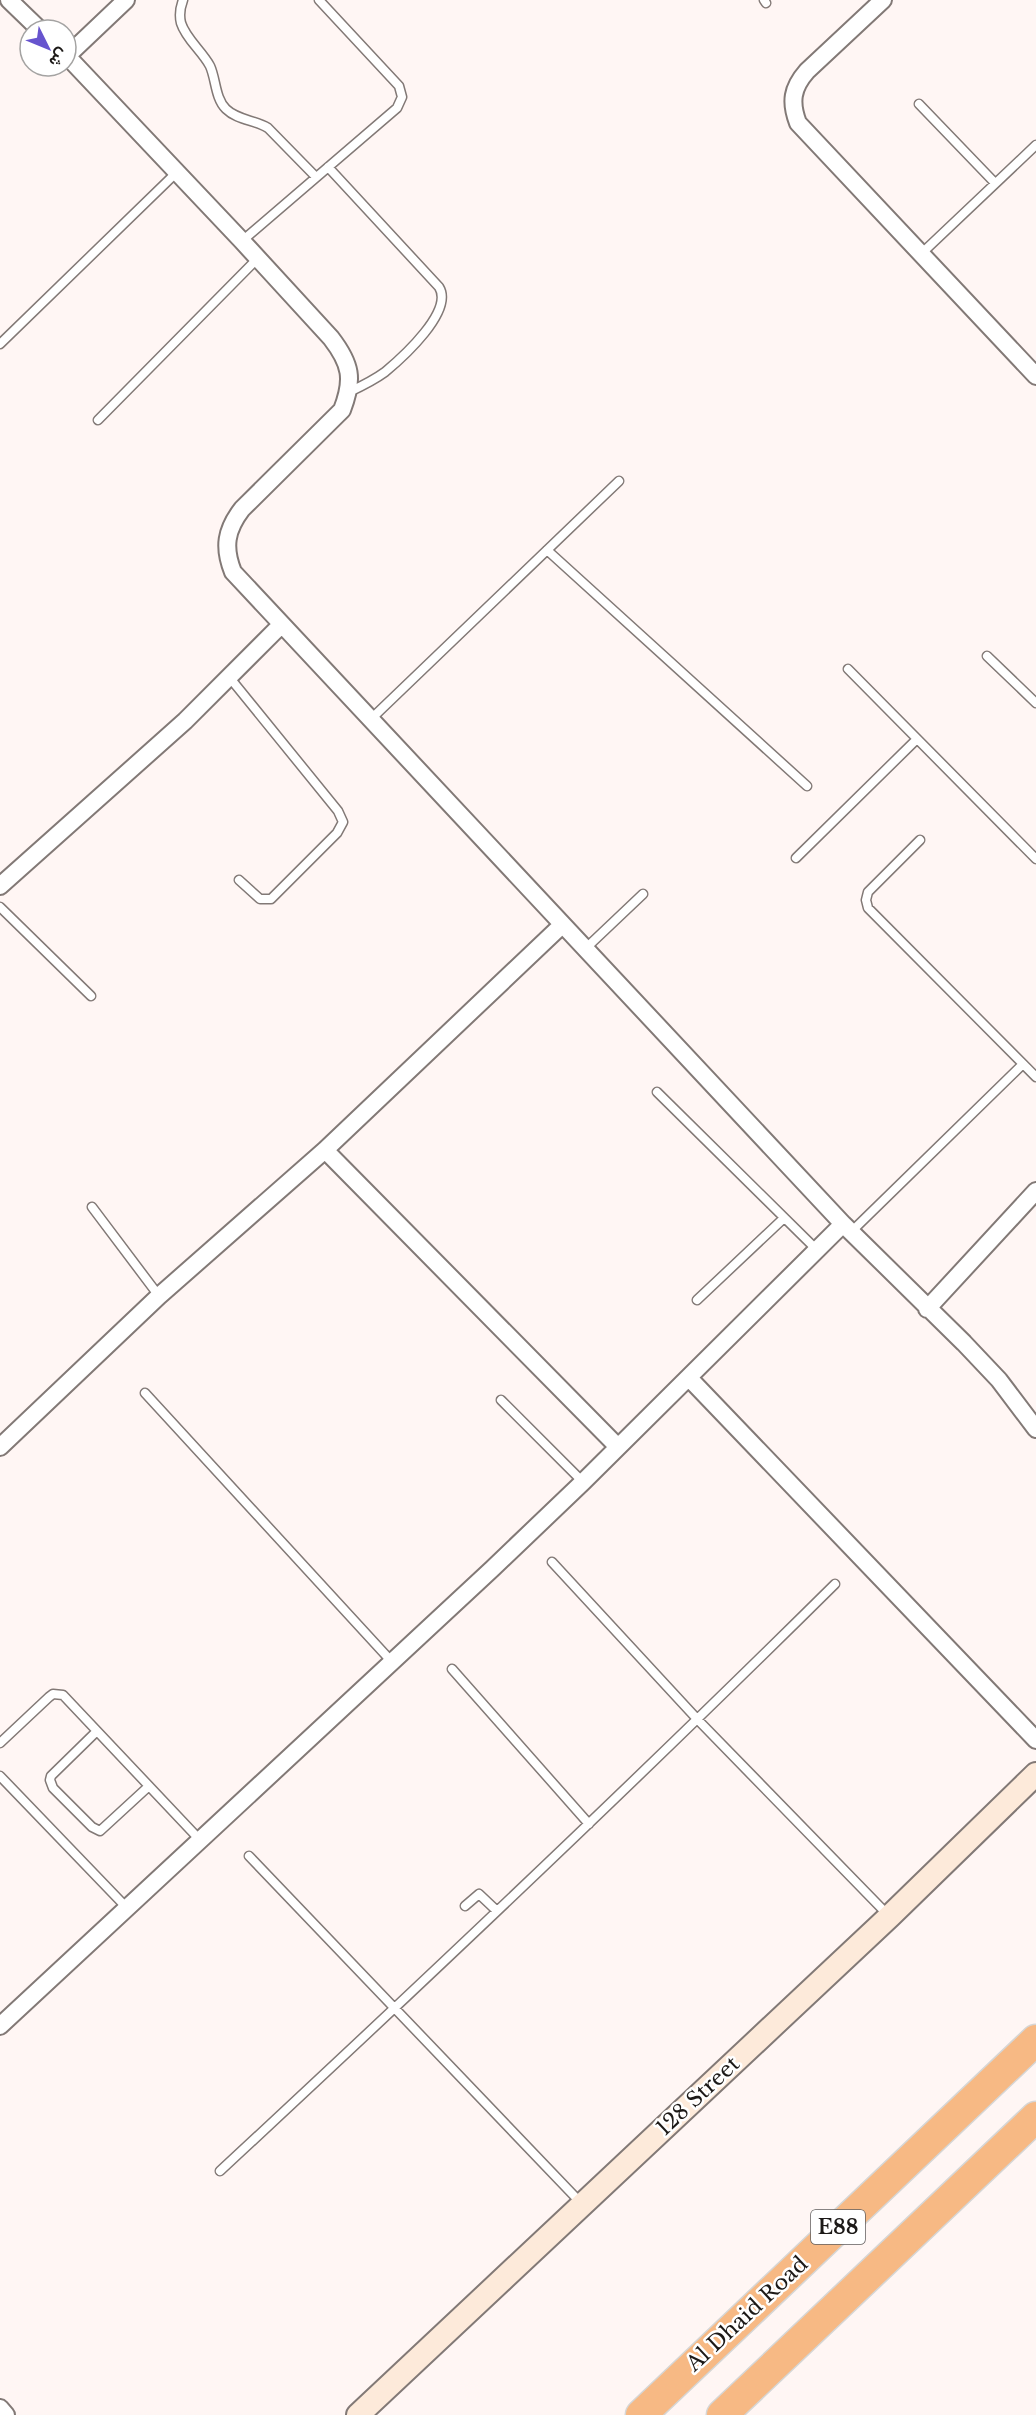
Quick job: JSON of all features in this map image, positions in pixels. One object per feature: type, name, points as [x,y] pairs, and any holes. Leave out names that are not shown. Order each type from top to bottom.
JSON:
[{"type":"highway","name":"Al Dhaid Road","points":[[640,2415],[1036,2040]]},
{"type":"highway","name":"E88","points":[[722,2415],[1036,2117]]},
{"type":"highway","points":[[621,2415],[673,2384]]},
{"type":"street","points":[[9,0],[28,18]]},
{"type":"street","points":[[78,46],[126,0]]},
{"type":"street","points":[[883,0],[802,76],[793,96],[793,110],[798,123],[1036,376]]},
{"type":"street","points":[[78,67],[242,240],[343,354],[350,372],[349,392],[342,410],[242,509],[231,523],[226,539],[226,556],[232,572],[847,1228],[999,1380],[1036,1429]]},
{"type":"street","points":[[0,886],[135,768],[230,678],[281,625]]},
{"type":"street","points":[[0,1447],[159,1296],[325,1150],[562,925]]},
{"type":"street","points":[[325,1150],[618,1447]]},
{"type":"street","points":[[927,1309],[1036,1191]]},
{"type":"street","points":[[2,2020],[393,1663],[583,1482],[817,1250],[847,1228]]},
{"type":"street","points":[[689,1378],[1036,1740]]},
{"type":"street","name":"128 Street","points":[[358,2415],[890,1917],[1036,1774]]},
{"type":"street","points":[[0,2408],[6,2415]]},
{"type":"lane","points":[[183,0],[180,16],[182,26],[210,67],[225,108],[232,114],[268,128],[316,177]]},
{"type":"lane","points":[[242,240],[397,108],[402,97],[399,86],[319,0]]},
{"type":"lane","points":[[919,104],[995,183]]},
{"type":"lane","points":[[921,254],[1036,145]]},
{"type":"lane","points":[[328,167],[439,287],[443,296],[441,307],[426,331],[396,362],[374,380],[349,392]]},
{"type":"lane","points":[[0,345],[178,172]]},
{"type":"lane","points":[[99,420],[258,258]]},
{"type":"lane","points":[[370,720],[619,481]]},
{"type":"lane","points":[[547,550],[807,786]]},
{"type":"lane","points":[[987,656],[1036,703]]},
{"type":"lane","points":[[848,669],[1036,859]]},
{"type":"lane","points":[[230,678],[338,811],[343,822],[337,833],[271,899],[260,899],[239,880]]},
{"type":"lane","points":[[795,858],[917,739]]},
{"type":"lane","points":[[920,840],[868,892],[868,908],[1036,1077]]},
{"type":"lane","points":[[585,949],[643,894]]},
{"type":"lane","points":[[0,907],[91,996]]},
{"type":"lane","points":[[847,1228],[1023,1064]]},
{"type":"lane","points":[[657,1092],[817,1250]]},
{"type":"lane","points":[[92,1207],[159,1296]]},
{"type":"lane","points":[[697,1300],[784,1218]]},
{"type":"lane","points":[[145,1393],[393,1663]]},
{"type":"lane","points":[[501,1400],[583,1482]]},
{"type":"lane","points":[[552,1562],[698,1720],[890,1917]]},
{"type":"lane","points":[[220,2171],[589,1824],[836,1584]]},
{"type":"lane","points":[[452,1669],[589,1824]]},
{"type":"lane","points":[[0,1743],[49,1697],[58,1694],[66,1698],[200,1840]]},
{"type":"lane","points":[[97,1731],[51,1776],[53,1788],[92,1827],[100,1831],[149,1786]]},
{"type":"lane","points":[[0,1776],[127,1908]]},
{"type":"lane","points":[[249,1856],[582,2205]]},
{"type":"lane","points":[[465,1906],[478,1894],[497,1911]]}]
